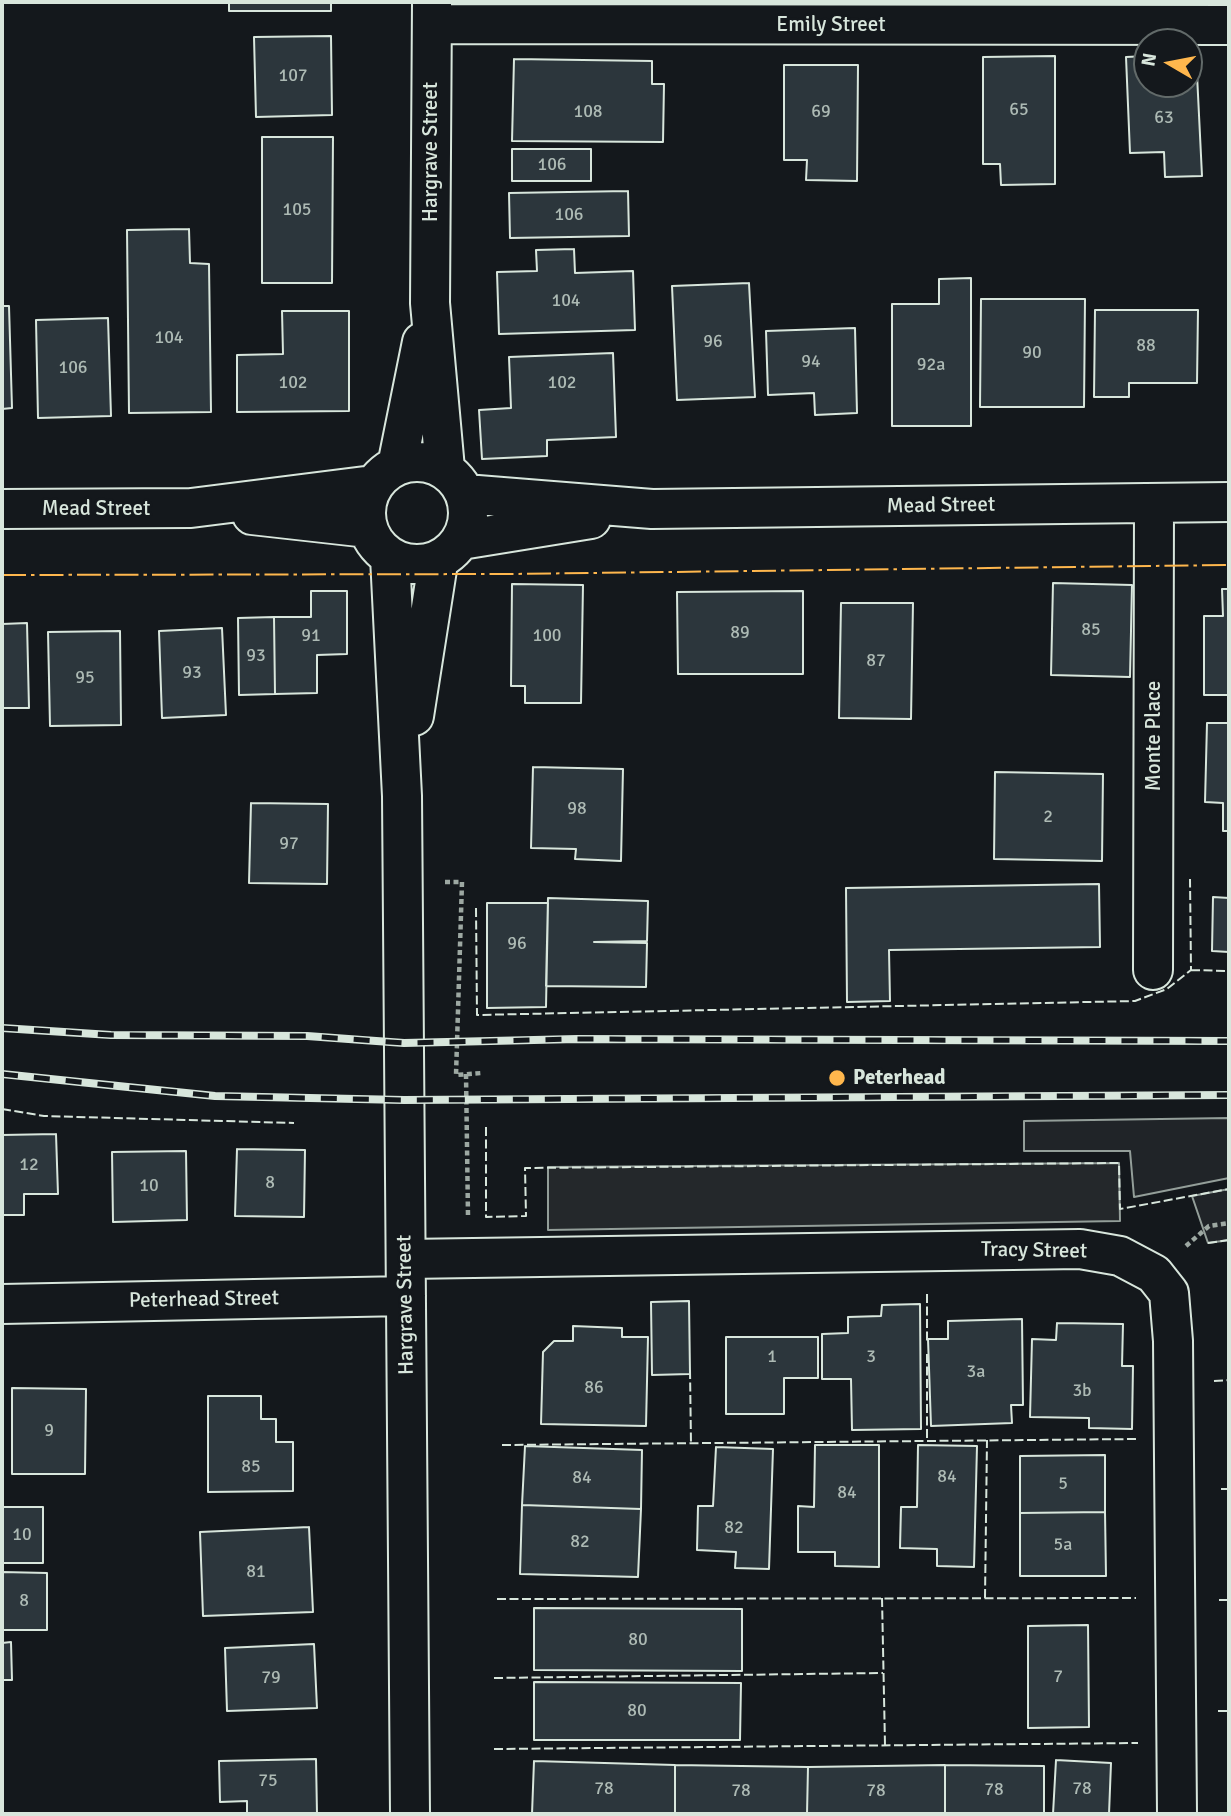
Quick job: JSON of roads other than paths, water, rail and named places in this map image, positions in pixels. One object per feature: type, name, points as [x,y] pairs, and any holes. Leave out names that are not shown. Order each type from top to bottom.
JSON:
[{"type":"street","name":"Emily Street","points":[[432,13],[1229,25]]},
{"type":"street","name":"Hargrave Street","points":[[432,13],[430,303],[455,482]]},
{"type":"street","name":"Hargrave Street","points":[[385,475],[430,303]]},
{"type":"street","points":[[427,462],[455,482],[468,522],[449,551],[409,565],[379,543],[366,504],[385,475],[427,462]]},
{"type":"street","name":"Mead Street","points":[[2,509],[191,508],[385,475]]},
{"type":"street","name":"Mead Street","points":[[455,482],[652,509],[1229,502]]},
{"type":"street","name":"Monte Place","points":[[1153,970],[1154,503]]},
{"type":"street","name":"Mead Street","points":[[191,508],[379,543]]},
{"type":"street","name":"Mead Street","points":[[449,551],[652,509]]},
{"type":"street","name":"Hargrave Street","points":[[379,543],[402,796],[410,1814]]},
{"type":"street","name":"Hargrave Street","points":[[402,796],[449,551]]},
{"type":"street","name":"Tracy Street","points":[[406,1278],[1080,1249],[1120,1256],[1154,1274],[1169,1293],[1173,1341],[1177,1814]]},
{"type":"street","name":"Peterhead Street","points":[[2,1304],[406,1278]]},
{"type":"railway","points":[[2,1028],[111,1035],[307,1036],[404,1043],[577,1039],[1229,1041]]},
{"type":"railway","points":[[2,1074],[215,1096],[404,1100],[1229,1095]]},
{"type":"place","name":"Peterhead","points":[[837,1078]]}]
